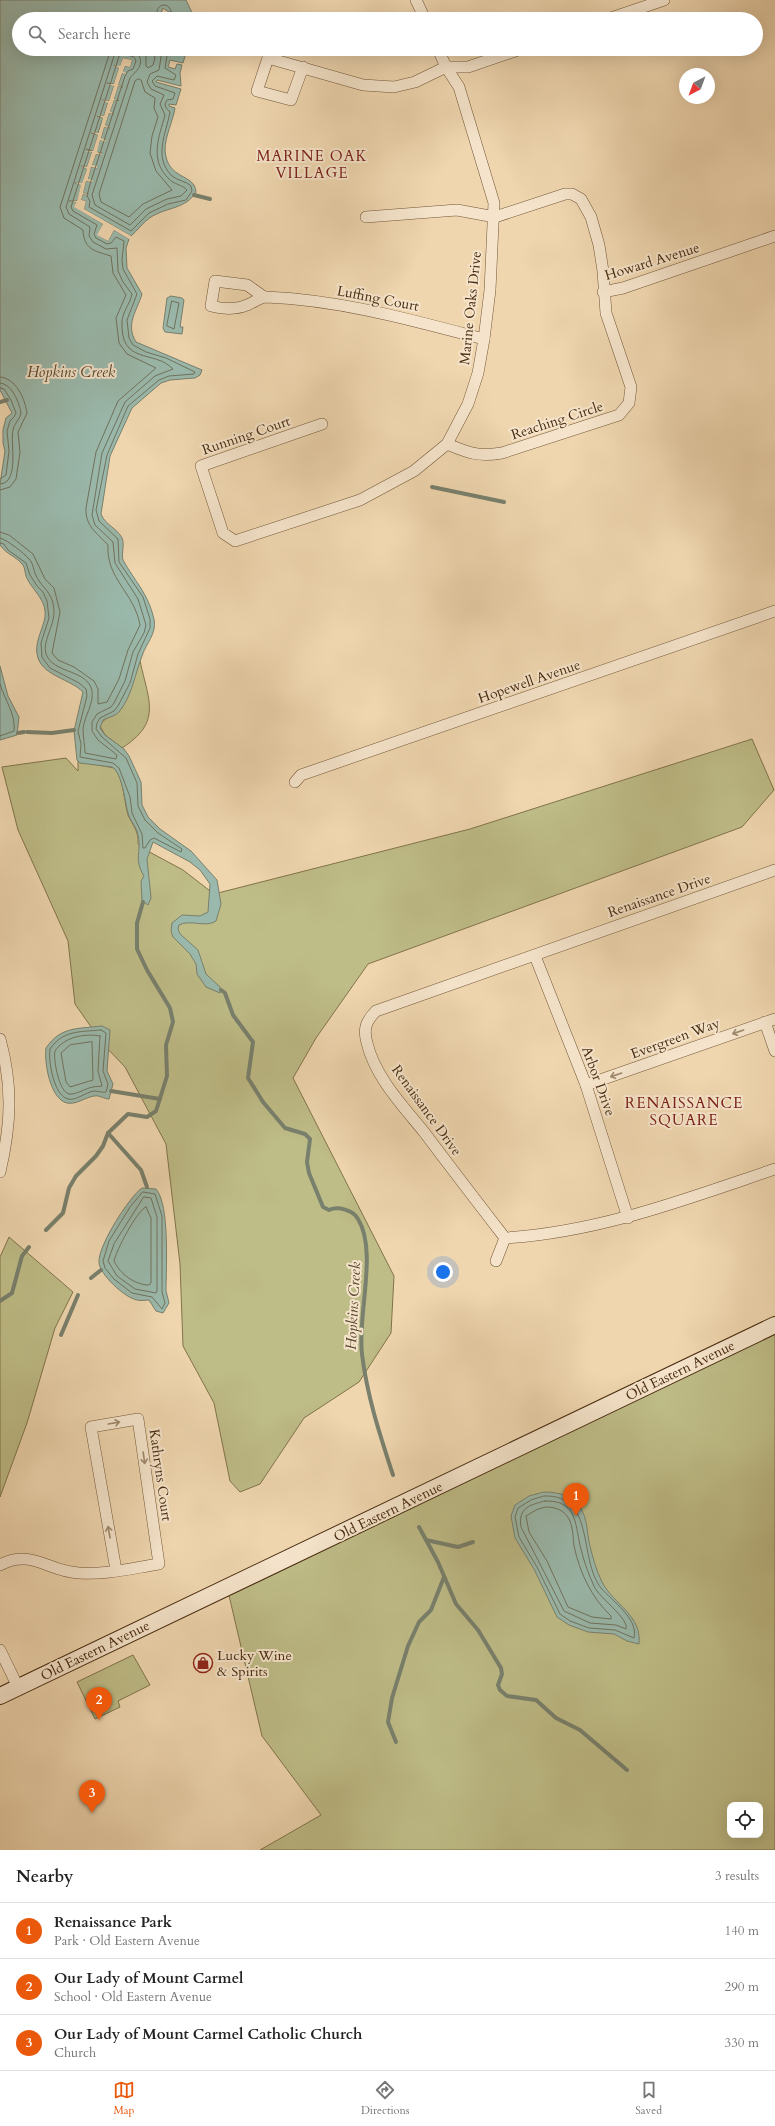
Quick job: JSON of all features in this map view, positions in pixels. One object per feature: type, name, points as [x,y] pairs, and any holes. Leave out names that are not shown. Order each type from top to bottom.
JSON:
[{"type":"street","points":[[416,0],[422,12]]},
{"type":"street","points":[[629,12],[664,0]]},
{"type":"street","points":[[268,56],[257,91],[290,100],[303,67]]},
{"type":"street","points":[[276,56],[303,67],[363,85],[394,87],[415,82],[446,67],[468,67],[500,56]]},
{"type":"street","name":"Marine Oaks Drive","points":[[224,533],[235,541],[360,500],[414,471],[448,444],[468,404],[478,373],[484,339],[495,217],[494,203],[461,91],[441,56]]},
{"type":"street","name":"Howard Avenue","points":[[495,217],[565,194],[572,194],[581,199],[591,217],[600,245],[603,271],[603,292],[624,288],[775,236]]},
{"type":"street","points":[[366,217],[457,210],[495,217]]},
{"type":"street","name":"Reaching Circle","points":[[448,444],[473,454],[484,456],[502,453],[619,416],[629,403],[631,387],[610,327],[603,292]]},
{"type":"street","name":"Luffing Court","points":[[264,297],[346,305],[405,317],[484,339]]},
{"type":"street","name":"Running Court","points":[[224,533],[201,466],[322,424]]},
{"type":"street","name":"Hopewell Avenue","points":[[295,782],[301,775],[775,611]]},
{"type":"street","name":"Renaissance Drive","points":[[505,1238],[389,1088],[373,1060],[366,1043],[365,1027],[368,1019],[376,1011],[536,956],[775,870]]},
{"type":"street","name":"Arbor Drive","points":[[536,956],[586,1086],[628,1218]]},
{"type":"street","points":[[770,1021],[775,1052]]},
{"type":"street","name":"Evergreen Way","points":[[586,1086],[770,1021]]},
{"type":"street","points":[[0,1039],[6,1061],[5,1101],[8,1138],[0,1172]]},
{"type":"street","points":[[496,1261],[505,1238],[539,1236],[628,1218],[775,1169]]},
{"type":"street","name":"Old Eastern Avenue","points":[[0,1695],[775,1325]]},
{"type":"street","name":"Kathryns Court","points":[[0,1565],[16,1558],[26,1558],[67,1573],[94,1574],[159,1564],[138,1419],[91,1427],[116,1570]]},
{"type":"street","points":[[0,1650],[18,1687]]},
{"type":"shaded area","points":[[140,661],[149,700],[148,720],[143,729],[135,738],[122,748],[105,735],[100,726],[106,718],[122,708]]},
{"type":"shaded area","points":[[752,739],[774,790],[742,827],[368,964],[316,1038],[293,1078],[394,1276],[391,1333],[359,1382],[304,1418],[260,1484],[240,1492],[230,1481],[214,1403],[183,1346],[180,1264],[166,1144],[125,1067],[103,1044],[75,1004],[68,941],[18,830],[2,767],[66,758],[78,771],[78,761],[114,768],[120,778],[128,815],[137,832],[138,844],[142,848],[183,870],[214,894],[470,829]]},
{"type":"shaded area","points":[[9,1237],[73,1292],[55,1328],[27,1423],[0,1497],[0,1257]]},
{"type":"shaded area","points":[[775,1325],[775,1850],[260,1850],[321,1815],[262,1736],[227,1587]]},
{"type":"shaded area","points":[[133,1655],[150,1685],[118,1701],[120,1707],[95,1719],[77,1682]]},
{"type":"water","name":"Hopkins Creek","points":[[0,0],[186,0],[192,12],[170,12],[163,8],[161,12],[12,12],[12,56],[185,56],[183,63],[170,60],[168,67],[175,69],[177,64],[182,65],[180,73],[181,86],[157,80],[156,82],[181,89],[176,105],[169,104],[169,106],[175,108],[166,139],[165,150],[167,160],[175,172],[191,182],[194,186],[196,192],[192,198],[182,205],[151,217],[145,221],[131,236],[84,209],[86,201],[81,200],[83,194],[88,195],[83,193],[86,181],[92,182],[88,179],[91,167],[97,168],[92,165],[96,154],[101,155],[102,153],[96,152],[100,140],[106,140],[101,139],[104,127],[110,128],[105,125],[109,113],[114,114],[110,111],[114,100],[119,100],[114,99],[118,86],[123,87],[118,85],[125,66],[130,67],[132,60],[123,58],[120,67],[114,65],[119,68],[114,84],[107,83],[114,86],[109,101],[102,100],[108,102],[104,116],[97,116],[103,118],[98,133],[91,133],[98,135],[93,151],[86,149],[92,152],[87,167],[81,166],[87,169],[82,184],[75,183],[82,185],[77,201],[69,201],[76,202],[75,207],[103,224],[98,235],[108,241],[114,230],[129,239],[126,248],[127,268],[142,294],[132,323],[133,335],[136,342],[202,370],[200,375],[195,378],[170,380],[161,383],[132,408],[110,456],[101,514],[105,521],[122,538],[123,560],[148,602],[155,624],[153,634],[144,651],[127,699],[119,712],[103,720],[100,728],[105,735],[124,749],[129,756],[141,782],[142,805],[148,817],[160,829],[191,851],[217,880],[221,904],[216,921],[208,924],[183,923],[179,925],[178,929],[180,934],[198,950],[206,974],[220,987],[220,993],[206,987],[197,974],[196,964],[190,954],[173,937],[171,931],[172,923],[182,915],[200,916],[208,912],[210,884],[200,870],[190,862],[153,842],[147,859],[151,898],[148,905],[142,901],[141,881],[144,876],[138,860],[138,835],[128,813],[121,781],[112,767],[80,763],[77,760],[74,731],[83,692],[51,673],[41,664],[38,658],[37,648],[45,617],[44,605],[26,576],[23,565],[0,545],[0,484],[5,451],[3,443],[3,430],[6,418],[12,413],[0,390]]},
{"type":"water","points":[[171,296],[182,298],[184,300],[180,327],[183,327],[182,334],[165,332],[163,328],[167,298]]},
{"type":"water","points":[[0,666],[8,696],[19,717],[17,735],[0,740]]},
{"type":"water","points":[[102,1026],[110,1030],[107,1071],[113,1084],[109,1099],[94,1096],[70,1103],[61,1100],[52,1088],[49,1079],[46,1062],[46,1048],[52,1041],[64,1032],[78,1028]]},
{"type":"water","points":[[142,1188],[156,1189],[163,1208],[167,1253],[166,1291],[169,1303],[163,1313],[156,1311],[149,1300],[137,1300],[126,1295],[103,1273],[99,1262],[103,1245],[115,1222],[136,1193]]},
{"type":"water","points":[[544,1492],[565,1496],[581,1509],[586,1520],[594,1562],[602,1582],[607,1590],[632,1618],[639,1634],[639,1644],[627,1641],[614,1634],[588,1632],[569,1625],[557,1617],[534,1569],[515,1538],[511,1516],[515,1505],[529,1496]]},
{"type":"pier","points":[[123,58],[132,60],[130,67],[125,66],[123,71],[127,74],[122,73],[118,85],[123,87],[118,86],[114,99],[119,100],[114,100],[110,111],[114,114],[109,113],[105,125],[110,128],[104,127],[101,138],[106,140],[105,142],[100,140],[97,152],[102,155],[96,154],[92,165],[97,166],[97,168],[91,167],[88,179],[93,180],[92,182],[86,181],[83,193],[88,195],[83,194],[81,200],[86,201],[84,209],[131,236],[129,239],[114,230],[108,241],[97,235],[103,224],[74,207],[76,202],[69,201],[77,201],[81,185],[75,183],[82,183],[87,169],[81,166],[87,167],[92,152],[85,151],[93,151],[98,135],[91,132],[99,133],[103,118],[97,115],[104,116],[108,103],[102,100],[109,101],[114,86],[107,84],[114,84],[119,68],[114,65],[120,66]]},
{"type":"waterway","points":[[194,195],[210,199]]},
{"type":"waterway","points":[[0,402],[7,400]]},
{"type":"waterway","points":[[432,487],[504,502]]},
{"type":"waterway","points":[[27,732],[52,733],[74,730]]},
{"type":"waterway","points":[[18,733],[24,732]]},
{"type":"waterway","name":"Hopkins Creek","points":[[46,1230],[63,1213],[69,1188],[76,1176],[96,1156],[103,1146],[108,1133],[128,1114],[147,1117],[156,1111],[167,1076],[166,1045],[173,1022],[170,1008],[147,970],[137,949],[137,923],[143,902]]},
{"type":"waterway","name":"Hopkins Creek","points":[[221,990],[225,993],[233,1015],[253,1042],[248,1078],[263,1102],[285,1128],[305,1134],[310,1139],[307,1162],[309,1173],[323,1207],[329,1210],[337,1208],[353,1213],[358,1219],[364,1232],[367,1266],[362,1321],[362,1354],[371,1400],[393,1475]]},
{"type":"waterway","points":[[111,1091],[160,1099]]},
{"type":"waterway","name":"Hopkins Creek","points":[[108,1133],[141,1170],[147,1187]]},
{"type":"waterway","name":"Hopkins Creek","points":[[0,1301],[12,1293],[22,1256],[29,1247]]},
{"type":"waterway","points":[[91,1278],[101,1270]]},
{"type":"waterway","points":[[61,1335],[78,1295]]},
{"type":"waterway","points":[[419,1527],[438,1562],[456,1604],[478,1630],[501,1668],[502,1674],[498,1685],[500,1690],[507,1696],[536,1700],[556,1718],[580,1730],[627,1770]]},
{"type":"waterway","points":[[426,1540],[458,1547],[473,1542]]},
{"type":"waterway","points":[[396,1742],[388,1722],[392,1698],[408,1646],[419,1622],[431,1610],[444,1577]]},
{"type":"place","name":"Renaissance Park","points":[[576,1516]]},
{"type":"place","name":"Lucky Wine & Spirits","points":[[203,1663]]},
{"type":"place","name":"Our Lady of Mount Carmel","points":[[99,1720]]},
{"type":"place","name":"Our Lady of Mount Carmel Catholic Church","points":[[92,1813]]},
{"type":"district","name":"MARINE OAK VILLAGE","points":[[312,164]]},
{"type":"district","name":"RENAISSANCE SQUARE","points":[[684,1112]]}]
